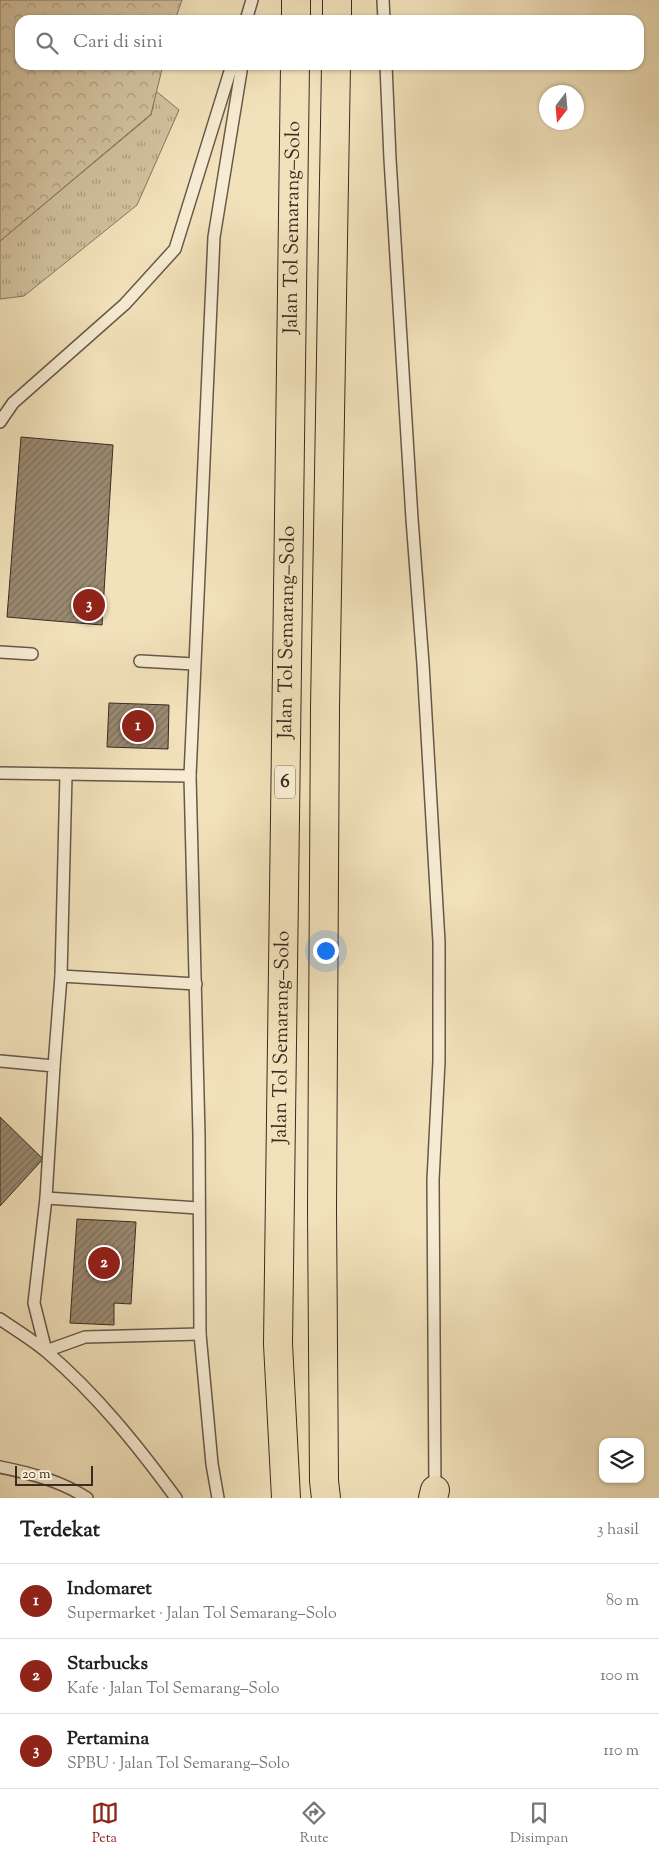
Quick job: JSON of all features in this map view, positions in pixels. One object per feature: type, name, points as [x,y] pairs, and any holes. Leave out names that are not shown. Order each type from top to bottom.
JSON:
[{"type":"highway","points":[[296,0],[296,15]]},
{"type":"highway","points":[[337,0],[337,15]]},
{"type":"highway","name":"Jalan Tol Semarang–Solo","points":[[286,1498],[278,1344],[295,70]]},
{"type":"highway","name":"Jalan Tol Semarang–Solo","points":[[326,1498],[324,1481],[322,1209],[325,708],[336,70]]},
{"type":"lane","points":[[249,15],[252,0]]},
{"type":"lane","points":[[383,0],[384,15]]},
{"type":"lane","points":[[0,422],[13,403],[125,304],[175,249],[230,70]]},
{"type":"lane","points":[[218,1498],[212,1464],[200,1334],[196,984],[190,776],[214,237],[241,70]]},
{"type":"lane","points":[[386,70],[390,159],[439,942],[439,1061],[433,1180],[434,1494]]},
{"type":"lane","points":[[0,652],[32,654]]},
{"type":"lane","points":[[140,661],[194,664]]},
{"type":"lane","points":[[0,773],[190,776]]},
{"type":"lane","points":[[46,1351],[34,1303],[46,1198],[61,976],[66,775]]},
{"type":"lane","points":[[61,976],[196,984]]},
{"type":"lane","points":[[0,1061],[54,1066]]},
{"type":"lane","points":[[46,1198],[198,1208]]},
{"type":"lane","points":[[0,1319],[46,1351],[98,1399],[144,1454],[176,1498]]},
{"type":"lane","points":[[46,1351],[85,1337],[200,1334]]},
{"type":"lane","points":[[0,1467],[74,1489],[87,1498]]},
{"type":"green space","points":[[0,0],[182,0],[177,15],[15,15],[15,70],[162,70],[151,114],[0,241]]},
{"type":"green space","points":[[156,91],[179,110],[137,205],[24,296],[0,299],[0,241],[151,115]]},
{"type":"building","points":[[21,437],[113,445],[102,625],[7,617]]},
{"type":"building","points":[[109,703],[169,705],[168,749],[107,747]]},
{"type":"building","points":[[0,1117],[43,1159],[0,1206]]},
{"type":"building","points":[[77,1219],[136,1222],[131,1304],[114,1303],[114,1325],[70,1323]]},
{"type":"place","name":"Pertamina","points":[[89,605]]},
{"type":"place","name":"Indomaret","points":[[138,726]]},
{"type":"place","name":"Starbucks","points":[[104,1263]]}]
